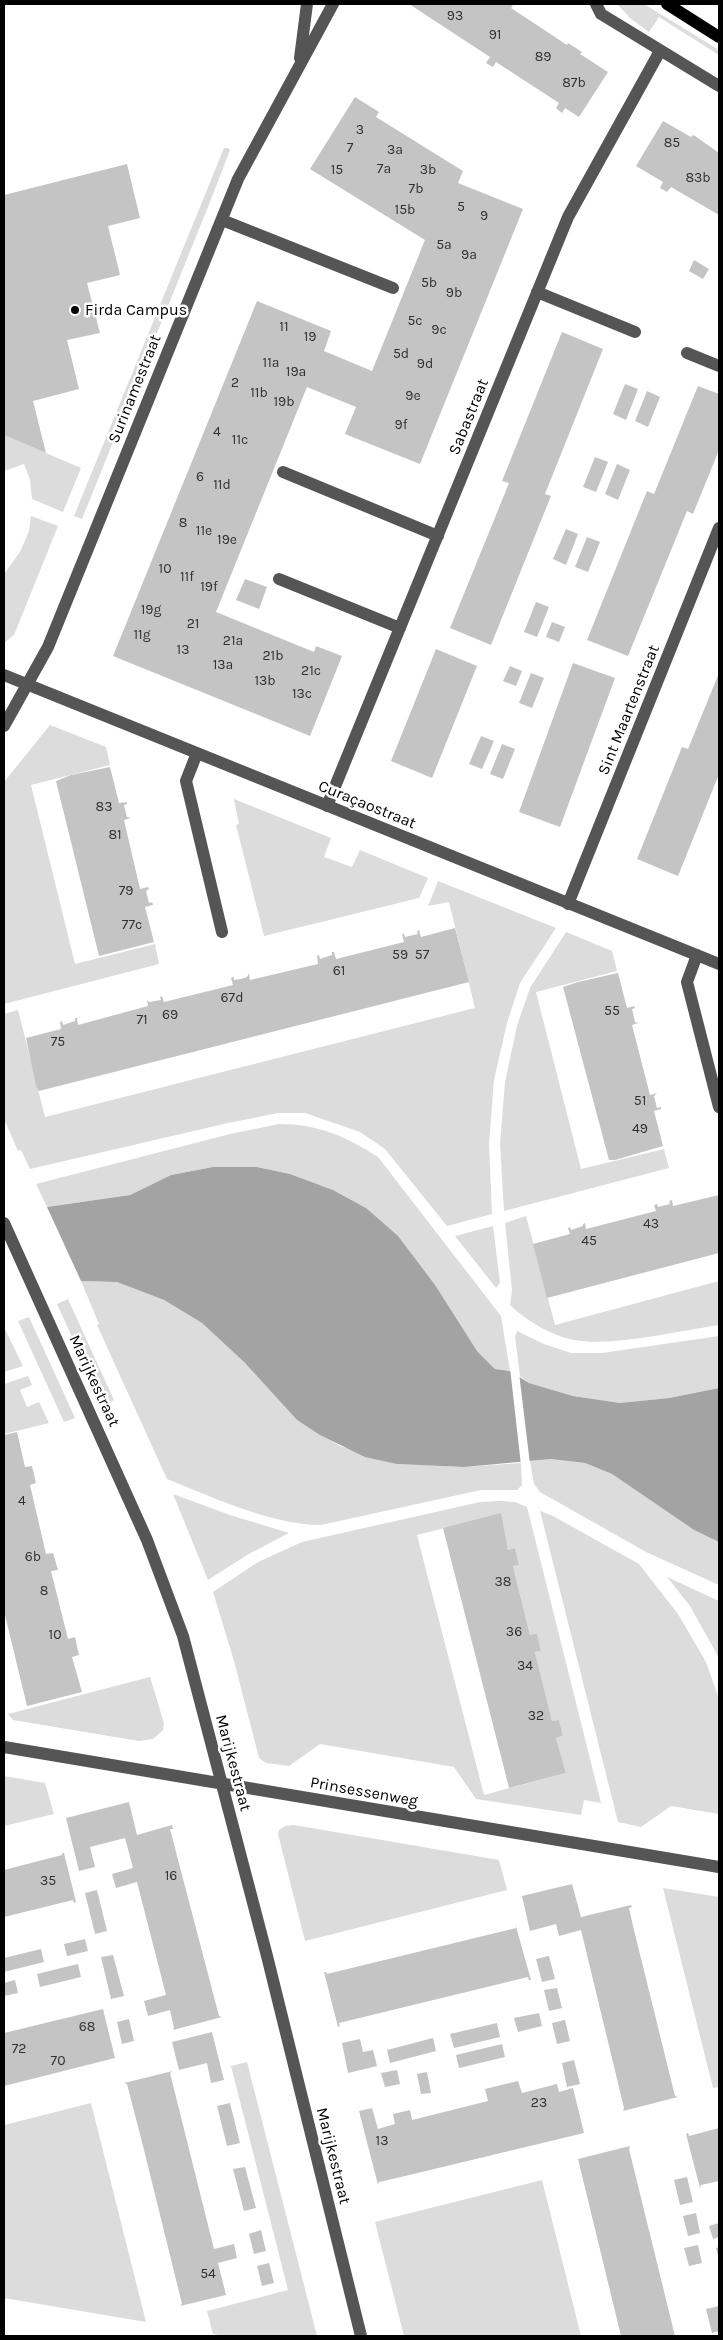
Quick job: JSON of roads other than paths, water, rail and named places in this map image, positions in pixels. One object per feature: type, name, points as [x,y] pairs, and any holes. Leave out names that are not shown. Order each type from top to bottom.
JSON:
[{"type":"main road","points":[[667,4],[719,36]]},
{"type":"street","name":"Surinamestraat","points":[[299,66],[308,4]]},
{"type":"street","name":"Surinamestraat","points":[[4,726],[48,647],[238,180],[332,4]]},
{"type":"street","points":[[596,4],[601,14],[719,86]]},
{"type":"street","name":"Sabastraat","points":[[327,806],[568,218],[660,50]]},
{"type":"street","points":[[222,220],[392,288]]},
{"type":"street","points":[[537,292],[635,332]]},
{"type":"street","points":[[686,353],[719,366]]},
{"type":"street","points":[[282,472],[438,536]]},
{"type":"street","name":"Sint Maartenstraat","points":[[568,904],[719,528]]},
{"type":"street","points":[[279,579],[400,628]]},
{"type":"street","name":"Curaçaostraat","points":[[4,675],[719,964]]},
{"type":"street","points":[[197,753],[186,781],[222,932]]},
{"type":"street","points":[[697,955],[686,982],[719,1107]]},
{"type":"street","name":"Marijkestraat","points":[[4,1223],[148,1540],[183,1636],[267,1956],[361,2336]]},
{"type":"street","name":"Prinsessenweg","points":[[4,1747],[719,1867]]},
{"type":"place","name":"Firda Campus","points":[[75,310]]}]
